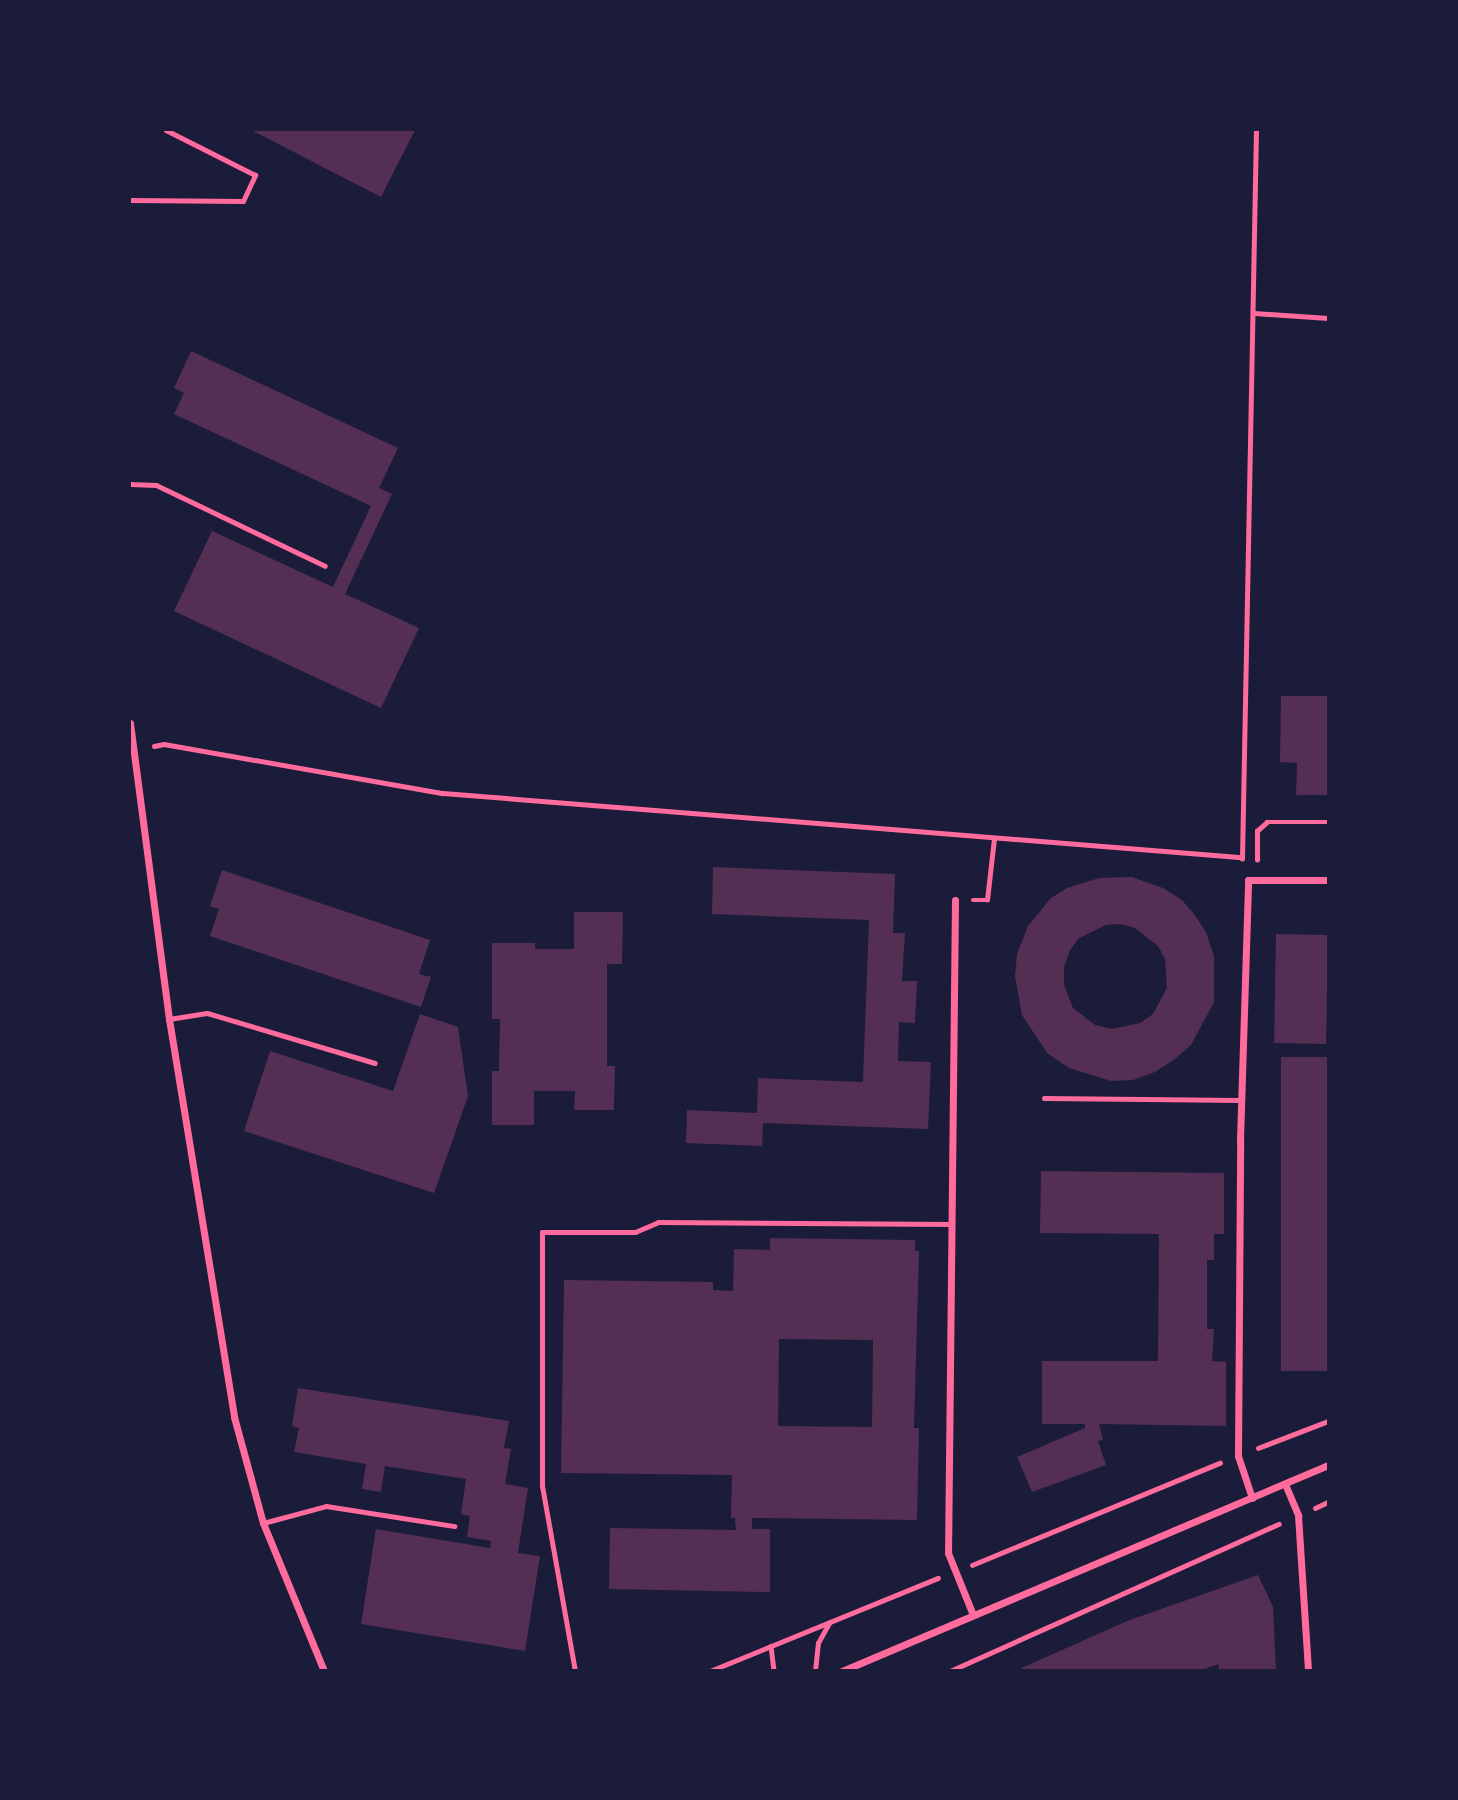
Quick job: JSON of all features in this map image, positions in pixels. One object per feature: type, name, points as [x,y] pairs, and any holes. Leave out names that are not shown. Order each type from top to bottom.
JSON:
[{"type":"street","points":[[130,723],[130,751],[169,1019],[234,1417],[263,1523],[324,1671]]},
{"type":"street","points":[[1252,1498],[1238,1456],[1241,1100],[1252,880],[1328,880]]},
{"type":"street","points":[[955,900],[948,1553],[973,1615]]},
{"type":"street","points":[[842,1671],[1328,1465]]},
{"type":"street","points":[[1285,1484],[1298,1515],[1308,1671]]},
{"type":"lane","points":[[130,200],[243,201],[256,174],[166,130]]},
{"type":"lane","points":[[130,484],[156,485],[325,566]]},
{"type":"lane","points":[[169,1019],[207,1013],[375,1063]]},
{"type":"lane","points":[[1044,1098],[1241,1100]]},
{"type":"lane","points":[[575,1671],[542,1485],[542,1232],[635,1233],[658,1222],[952,1224]]},
{"type":"lane","points":[[263,1523],[326,1506],[454,1526]]},
{"type":"path","points":[[1252,880],[1241,857],[1256,130]]},
{"type":"path","points":[[1254,313],[1328,318]]},
{"type":"path","points":[[130,751],[164,744],[443,793],[1241,857]]},
{"type":"path","points":[[1252,880],[1257,831],[1266,822],[1328,822]]},
{"type":"path","points":[[955,900],[987,900],[994,839]]},
{"type":"path","points":[[710,1671],[1328,1421]]},
{"type":"path","points":[[950,1671],[1328,1502]]},
{"type":"path","points":[[815,1671],[818,1643],[829,1622]]},
{"type":"path","points":[[771,1646],[774,1671]]},
{"type":"building","points":[[251,130],[415,130],[381,197]]},
{"type":"building","points":[[191,351],[398,448],[379,488],[392,494],[345,594],[419,628],[381,708],[174,611],[212,531],[333,587],[371,506],[174,414],[184,393],[174,388]]},
{"type":"building","points":[[1281,696],[1328,696],[1328,795],[1296,795],[1297,763],[1280,762]]},
{"type":"building","points":[[713,867],[895,874],[893,933],[905,933],[902,981],[917,981],[915,1023],[899,1022],[898,1061],[931,1062],[928,1129],[763,1123],[762,1146],[686,1143],[687,1110],[757,1113],[758,1078],[863,1082],[869,920],[712,914]]},
{"type":"building","points":[[222,870],[430,940],[419,974],[431,977],[421,1007],[210,936],[219,909],[210,906]]},
{"type":"building","points":[[1132,877],[1163,888],[1182,900],[1206,932],[1214,956],[1214,1002],[1191,1045],[1155,1072],[1133,1080],[1111,1081],[1069,1068],[1047,1053],[1022,1015],[1015,976],[1017,954],[1028,926],[1051,898],[1067,888],[1099,878]],"holes":[[[1121,924],[1135,928],[1158,946],[1165,959],[1167,988],[1153,1014],[1140,1023],[1112,1029],[1095,1025],[1073,1008],[1064,985],[1064,967],[1070,950],[1079,938],[1106,925]]]},
{"type":"building","points":[[574,912],[623,912],[622,964],[607,964],[607,1066],[615,1066],[614,1110],[574,1110],[575,1091],[534,1091],[534,1125],[492,1125],[492,1071],[499,1071],[500,1019],[492,1019],[492,943],[535,943],[535,949],[574,949]]},
{"type":"building","points":[[1276,934],[1328,935],[1326,1044],[1274,1043]]},
{"type":"building","points":[[420,1014],[458,1027],[468,1096],[434,1193],[244,1131],[270,1051],[393,1091]]},
{"type":"building","points":[[1281,1057],[1328,1057],[1328,1371],[1281,1371]]},
{"type":"building","points":[[1041,1171],[1224,1173],[1224,1234],[1214,1234],[1214,1260],[1207,1260],[1207,1329],[1214,1329],[1212,1361],[1226,1362],[1226,1426],[1099,1424],[1103,1440],[1098,1441],[1106,1465],[1032,1492],[1017,1457],[1085,1428],[1085,1424],[1042,1424],[1042,1361],[1158,1361],[1159,1234],[1040,1233]]},
{"type":"building","points":[[770,1238],[915,1240],[915,1251],[919,1251],[914,1428],[919,1428],[917,1520],[752,1518],[752,1529],[770,1529],[770,1592],[609,1589],[610,1528],[736,1530],[735,1518],[731,1518],[732,1475],[561,1473],[564,1280],[713,1282],[713,1290],[733,1291],[734,1249],[770,1250]],"holes":[[[779,1339],[873,1340],[872,1427],[778,1426]]]},
{"type":"building","points":[[298,1388],[509,1421],[504,1448],[511,1449],[505,1484],[528,1488],[518,1553],[540,1556],[525,1651],[361,1624],[376,1529],[490,1548],[491,1541],[467,1537],[470,1516],[461,1514],[466,1479],[385,1466],[381,1492],[362,1489],[366,1464],[294,1452],[299,1428],[292,1426]]},
{"type":"building","points":[[1258,1575],[1273,1607],[1276,1671],[1218,1671],[1219,1664],[1198,1671],[1015,1671],[1127,1621]]}]
